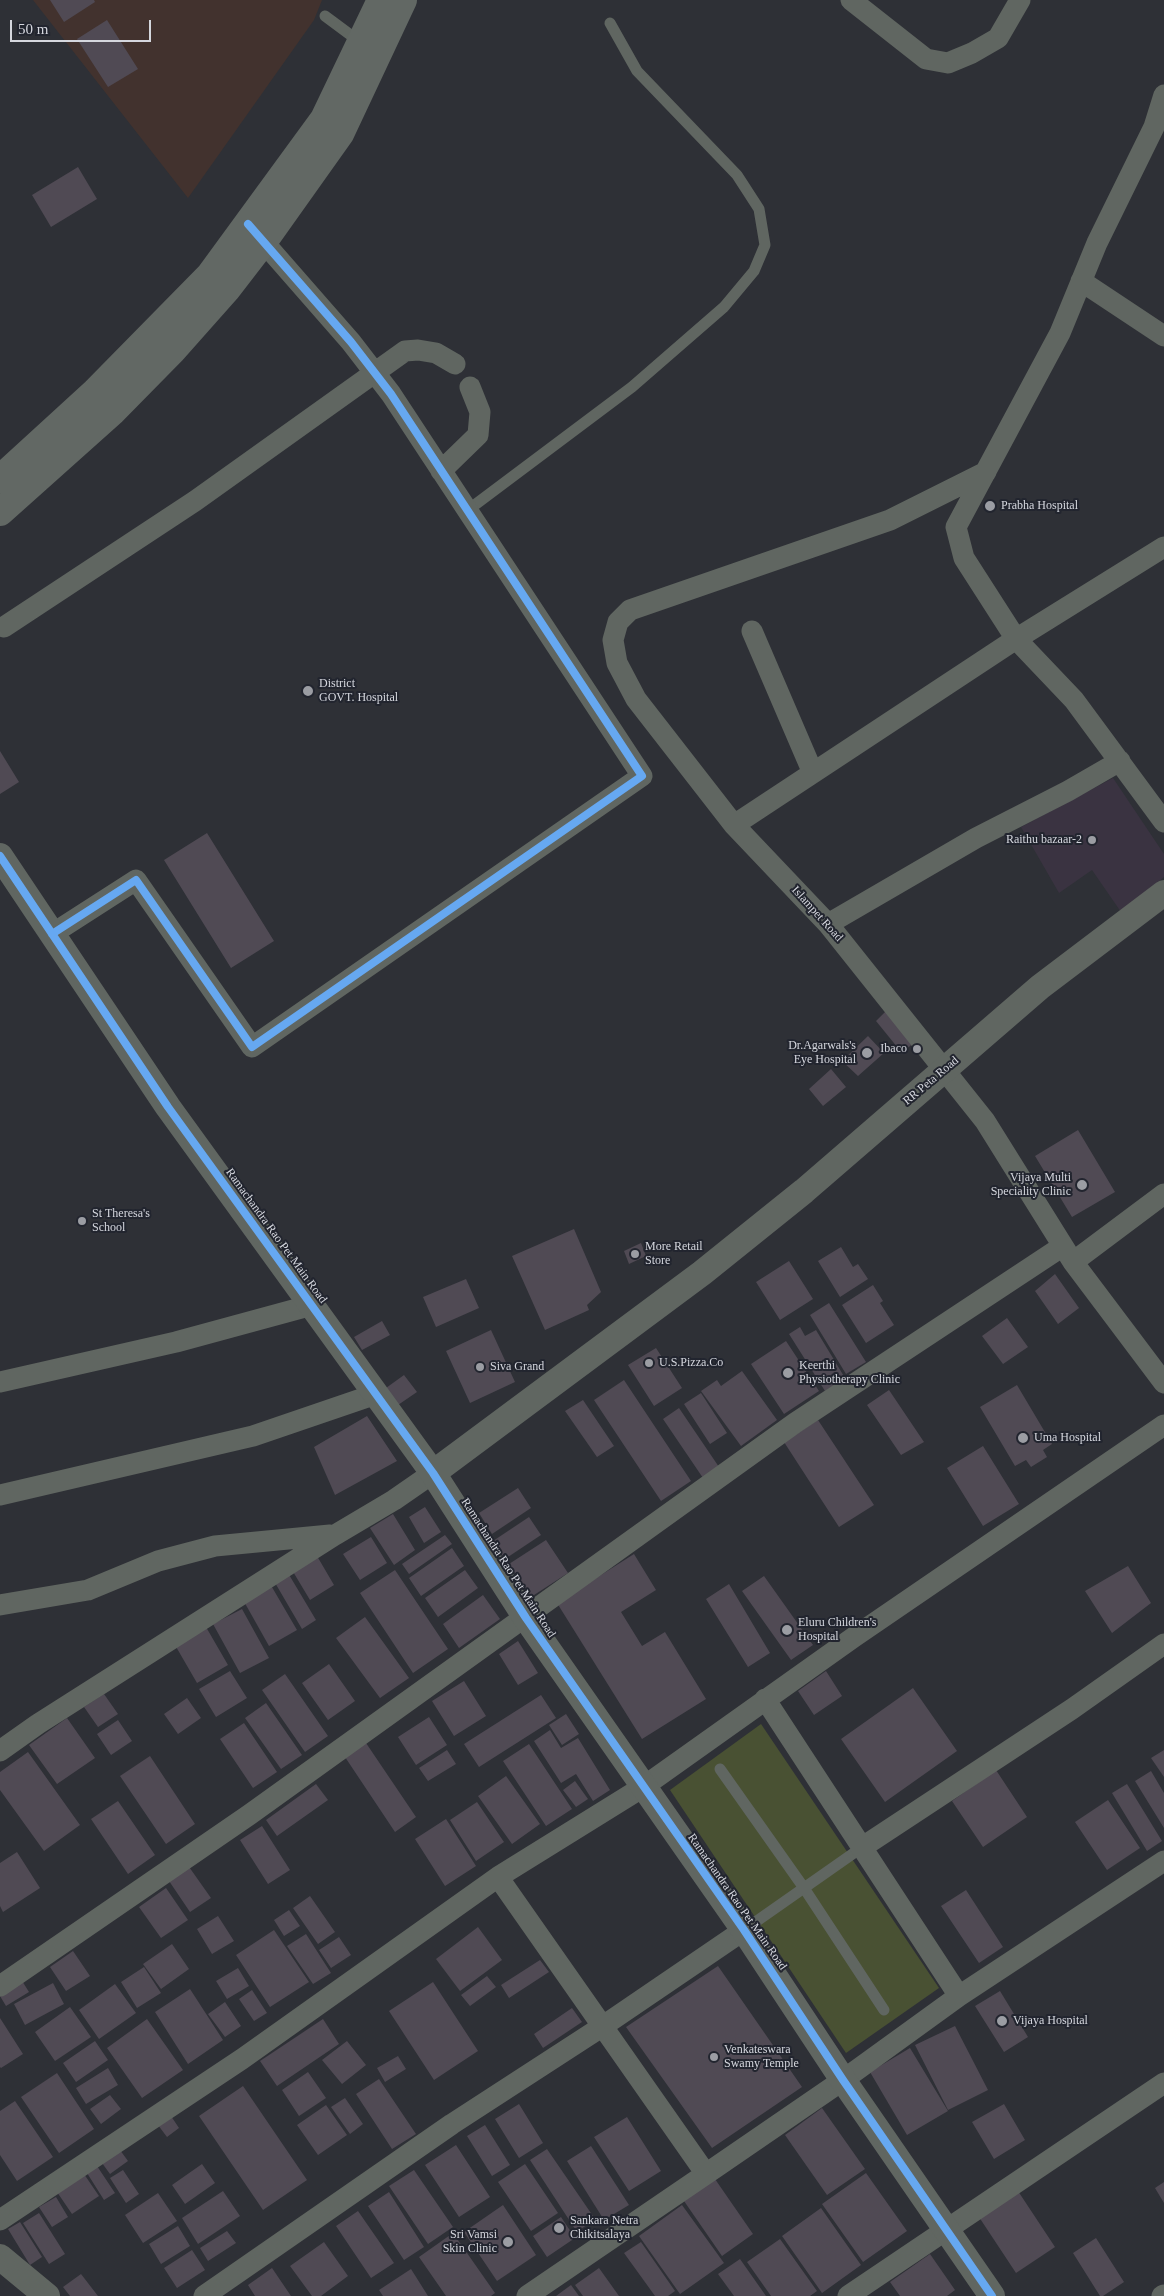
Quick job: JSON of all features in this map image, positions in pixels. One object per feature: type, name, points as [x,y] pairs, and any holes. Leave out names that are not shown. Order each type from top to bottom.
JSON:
[{"type":"main road","points":[[0,479],[32,468],[113,411],[172,351],[228,289],[256,233],[324,119],[381,0]]},
{"type":"main road","points":[[256,233],[340,134],[403,0]]},
{"type":"main road","points":[[0,512],[32,468]]},
{"type":"street","points":[[851,0],[926,59],[948,63],[972,53],[998,38],[1020,0]]},
{"type":"street","points":[[1164,95],[1159,130],[1097,243],[1060,332],[956,527],[964,558],[1016,639],[1074,700],[1164,822]]},
{"type":"street","points":[[52,934],[136,880],[252,1047],[642,776],[468,510],[374,373],[256,233]]},
{"type":"street","points":[[1082,281],[1164,336]]},
{"type":"street","points":[[4,627],[194,501],[405,351],[418,350],[436,353],[455,364]]},
{"type":"street","points":[[441,471],[478,435],[480,412],[470,387]]},
{"type":"street","name":"Islampet Road","points":[[986,472],[890,520],[630,610],[618,622],[613,640],[617,663],[636,699],[734,825],[828,924],[986,1121],[1068,1254],[1164,1383]]},
{"type":"street","points":[[734,825],[1016,639],[1164,547]]},
{"type":"street","points":[[752,631],[813,773]]},
{"type":"street","points":[[828,924],[976,838],[1068,791],[1120,761]]},
{"type":"street","name":"Ramachandra Rao Pet Main Road","points":[[0,856],[168,1107],[433,1472],[526,1618],[744,1930],[843,2080],[992,2296]]},
{"type":"street","name":"RR Peta Road","points":[[433,1472],[702,1273],[804,1191],[1040,987],[1164,893]]},
{"type":"street","points":[[0,1986],[249,1815],[795,1424],[1164,1194]]},
{"type":"street","points":[[0,1382],[176,1342],[312,1305]]},
{"type":"street","points":[[0,1495],[253,1436],[376,1394]]},
{"type":"street","points":[[0,2220],[242,2059],[498,1877],[643,1786],[1164,1425]]},
{"type":"street","points":[[0,1751],[38,1724],[335,1535],[394,1500],[433,1472]]},
{"type":"street","points":[[0,1605],[88,1590],[158,1561],[215,1546],[335,1535]]},
{"type":"street","points":[[861,1848],[1072,1708],[1164,1644]]},
{"type":"street","points":[[766,1699],[861,1848],[959,1996]]},
{"type":"street","points":[[527,2296],[843,2080],[959,1996],[1164,1861]]},
{"type":"street","points":[[498,1877],[706,2174]]},
{"type":"street","points":[[204,2296],[452,2124],[603,2026],[744,1930]]},
{"type":"street","points":[[848,2296],[1164,2082]]},
{"type":"street","points":[[0,2257],[47,2296]]},
{"type":"lane","points":[[325,16],[361,42]]},
{"type":"lane","points":[[468,510],[632,387],[724,308],[754,272],[765,245],[759,209],[737,175],[637,70],[610,23]]},
{"type":"lane","points":[[720,1769],[804,1888],[884,2010]]},
{"type":"lane","points":[[744,1930],[861,1848]]},
{"type":"shaded area","points":[[33,0],[322,0],[314,20],[188,198]]},
{"type":"shaded area","name":"Raithu bazaar-2","points":[[1113,778],[1164,854],[1164,877],[1121,912],[1092,870],[1059,893],[1021,827]]},
{"type":"green space","points":[[761,1724],[939,1988],[846,2053],[670,1790]]},
{"type":"building","points":[[50,0],[94,0],[95,2],[64,22]]},
{"type":"building","points":[[107,20],[138,69],[108,87],[77,39]]},
{"type":"building","points":[[78,167],[97,199],[51,227],[32,195]]},
{"type":"building","points":[[0,751],[19,782],[0,794]]},
{"type":"building","points":[[207,833],[274,941],[231,968],[164,860]]},
{"type":"building","points":[[891,1006],[918,1039],[902,1053],[876,1021]]},
{"type":"building","points":[[868,1036],[884,1053],[858,1076],[842,1061]]},
{"type":"building","points":[[831,1069],[846,1087],[823,1106],[809,1089]]},
{"type":"building","points":[[1078,1130],[1115,1192],[1072,1217],[1035,1156]]},
{"type":"building","points":[[574,1229],[601,1292],[587,1305],[589,1310],[545,1330],[512,1256]]},
{"type":"building","name":"More Retail Store","points":[[641,1243],[646,1256],[629,1264],[624,1251]]},
{"type":"building","points":[[841,1247],[853,1267],[858,1264],[868,1279],[840,1297],[818,1261]]},
{"type":"building","points":[[789,1261],[813,1299],[780,1320],[756,1282]]},
{"type":"building","points":[[1055,1274],[1079,1308],[1058,1324],[1035,1291]]},
{"type":"building","points":[[466,1279],[479,1308],[436,1327],[423,1297]]},
{"type":"building","points":[[873,1285],[883,1301],[880,1303],[894,1325],[866,1343],[842,1305]]},
{"type":"building","points":[[829,1303],[866,1362],[846,1374],[810,1315]]},
{"type":"building","points":[[1007,1318],[1028,1347],[1003,1364],[982,1336]]},
{"type":"building","points":[[382,1321],[390,1335],[362,1350],[354,1337]]},
{"type":"building","points":[[800,1327],[805,1336],[816,1330],[845,1378],[825,1391],[789,1334]]},
{"type":"building","name":"Siva Grand","points":[[491,1330],[515,1382],[470,1403],[446,1351]]},
{"type":"building","points":[[786,1341],[819,1391],[784,1414],[751,1364]]},
{"type":"building","points":[[656,1348],[682,1388],[654,1406],[628,1365]]},
{"type":"building","points":[[742,1371],[777,1420],[741,1446],[701,1391],[717,1380],[721,1386]]},
{"type":"building","points":[[404,1375],[417,1392],[398,1405],[386,1388]]},
{"type":"building","points":[[624,1380],[691,1481],[661,1501],[594,1400]]},
{"type":"building","points":[[1017,1385],[1052,1444],[1043,1450],[1047,1457],[1031,1467],[1026,1460],[1015,1466],[980,1407]]},
{"type":"building","points":[[889,1390],[924,1442],[901,1455],[867,1405]]},
{"type":"building","points":[[701,1393],[727,1433],[710,1444],[684,1404]]},
{"type":"building","points":[[583,1400],[614,1446],[597,1457],[565,1411]]},
{"type":"building","points":[[679,1408],[719,1467],[703,1478],[663,1419]]},
{"type":"building","points":[[367,1416],[397,1461],[335,1495],[314,1447]]},
{"type":"building","points":[[818,1420],[874,1505],[839,1527],[784,1442]]},
{"type":"building","points":[[983,1446],[1019,1504],[983,1526],[947,1468]]},
{"type":"building","points":[[518,1488],[531,1508],[492,1534],[479,1513]]},
{"type":"building","points":[[425,1507],[441,1532],[424,1543],[409,1517]]},
{"type":"building","points":[[393,1514],[415,1550],[394,1565],[370,1528]]},
{"type":"building","points":[[529,1517],[541,1535],[505,1559],[493,1541]]},
{"type":"building","points":[[445,1535],[452,1544],[409,1574],[402,1564]]},
{"type":"building","points":[[371,1537],[387,1563],[360,1580],[343,1554]]},
{"type":"building","points":[[546,1540],[568,1573],[531,1597],[509,1564]]},
{"type":"building","points":[[452,1548],[464,1566],[421,1596],[409,1578]]},
{"type":"building","points":[[634,1554],[656,1590],[621,1612],[642,1646],[665,1632],[706,1699],[642,1739],[557,1603]]},
{"type":"building","points":[[317,1556],[334,1585],[310,1600],[292,1570]]},
{"type":"building","points":[[1128,1566],[1151,1603],[1112,1633],[1085,1591]]},
{"type":"building","points":[[395,1570],[448,1649],[413,1673],[360,1593]]},
{"type":"building","points":[[465,1570],[478,1588],[438,1617],[425,1598]]},
{"type":"building","points":[[288,1573],[316,1620],[302,1629],[274,1581]]},
{"type":"building","points":[[764,1576],[813,1645],[791,1660],[742,1591]]},
{"type":"building","points":[[269,1582],[297,1630],[269,1646],[242,1598]]},
{"type":"building","points":[[729,1584],[770,1653],[748,1667],[706,1599]]},
{"type":"building","points":[[483,1595],[500,1619],[459,1648],[443,1624]]},
{"type":"building","points":[[242,1609],[269,1658],[240,1673],[213,1624]]},
{"type":"building","points":[[365,1617],[409,1678],[380,1698],[336,1638]]},
{"type":"building","points":[[206,1627],[228,1665],[197,1683],[175,1645]]},
{"type":"building","points":[[518,1641],[538,1673],[518,1685],[499,1654]]},
{"type":"building","points":[[329,1664],[355,1701],[328,1720],[302,1683]]},
{"type":"building","points":[[230,1671],[247,1698],[216,1717],[199,1689]]},
{"type":"building","points":[[826,1671],[842,1696],[814,1715],[798,1691]]},
{"type":"building","points":[[285,1674],[328,1736],[305,1752],[262,1690]]},
{"type":"building","points":[[464,1681],[486,1716],[454,1736],[432,1701]]},
{"type":"building","points":[[913,1688],[957,1751],[885,1802],[841,1739]]},
{"type":"building","points":[[104,1694],[118,1714],[98,1727],[84,1707]]},
{"type":"building","points":[[541,1695],[556,1718],[479,1767],[464,1744]]},
{"type":"building","points":[[187,1698],[201,1718],[178,1734],[164,1714]]},
{"type":"building","points":[[266,1703],[302,1755],[281,1769],[245,1718]]},
{"type":"building","points":[[566,1714],[579,1734],[562,1745],[549,1725]]},
{"type":"building","points":[[429,1717],[447,1745],[416,1765],[398,1737]]},
{"type":"building","points":[[67,1718],[95,1758],[57,1784],[29,1745]]},
{"type":"building","points":[[118,1720],[132,1741],[111,1755],[97,1734]]},
{"type":"building","points":[[244,1723],[277,1772],[253,1788],[220,1739]]},
{"type":"building","points":[[550,1730],[561,1748],[578,1738],[610,1790],[593,1801],[576,1774],[561,1783],[534,1741]]},
{"type":"building","points":[[366,1743],[416,1817],[395,1832],[345,1757]]},
{"type":"building","points":[[529,1744],[572,1809],[546,1826],[503,1761]]},
{"type":"building","points":[[447,1750],[456,1764],[428,1781],[419,1768]]},
{"type":"building","points":[[1164,1750],[1164,1777],[1151,1758]]},
{"type":"building","points":[[28,1752],[80,1825],[44,1851],[0,1790],[0,1772]]},
{"type":"building","points":[[150,1756],[195,1824],[166,1844],[120,1776]]},
{"type":"building","points":[[996,1770],[1027,1817],[983,1847],[952,1801]]},
{"type":"building","points":[[1151,1771],[1164,1793],[1164,1828],[1135,1781]]},
{"type":"building","points":[[506,1776],[540,1824],[512,1844],[478,1796]]},
{"type":"building","points":[[575,1781],[588,1799],[576,1807],[563,1790]]},
{"type":"building","points":[[316,1784],[328,1800],[277,1836],[266,1820]]},
{"type":"building","points":[[1127,1784],[1162,1841],[1147,1851],[1112,1793]]},
{"type":"building","points":[[1108,1800],[1140,1848],[1107,1870],[1075,1822]]},
{"type":"building","points":[[118,1801],[155,1855],[128,1874],[91,1819]]},
{"type":"building","points":[[477,1802],[504,1842],[476,1861],[450,1820]]},
{"type":"building","points":[[446,1819],[476,1866],[445,1886],[415,1839]]},
{"type":"building","points":[[262,1826],[290,1870],[268,1884],[240,1840]]},
{"type":"building","points":[[17,1852],[40,1888],[3,1912],[0,1906],[0,1863]]},
{"type":"building","points":[[187,1864],[211,1898],[190,1912],[167,1878]]},
{"type":"building","points":[[166,1888],[188,1920],[161,1938],[139,1907]]},
{"type":"building","points":[[966,1890],[1003,1947],[979,1963],[941,1906]]},
{"type":"building","points":[[310,1896],[335,1932],[318,1944],[293,1908]]},
{"type":"building","points":[[289,1910],[300,1926],[284,1936],[274,1920]]},
{"type":"building","points":[[218,1916],[234,1941],[212,1954],[197,1929]]},
{"type":"building","points":[[478,1927],[502,1960],[460,1991],[436,1959]]},
{"type":"building","points":[[274,1930],[309,1982],[270,2007],[236,1955]]},
{"type":"building","points":[[306,1934],[331,1973],[313,1984],[287,1946]]},
{"type":"building","points":[[339,1937],[351,1955],[331,1968],[319,1950]]},
{"type":"building","points":[[172,1944],[189,1969],[161,1989],[143,1964]]},
{"type":"building","points":[[73,1951],[90,1976],[66,1991],[50,1967]]},
{"type":"building","points":[[540,1960],[549,1972],[509,1998],[501,1985]]},
{"type":"building","name":"Venkateswara Swamy Temple","points":[[718,1966],[802,2087],[712,2148],[626,2027]]},
{"type":"building","points":[[144,1967],[161,1993],[137,2008],[121,1982]]},
{"type":"building","points":[[238,1968],[249,1986],[227,1999],[216,1981]]},
{"type":"building","points":[[19,1976],[29,1992],[6,2006],[0,1996]]},
{"type":"building","points":[[487,1976],[496,1987],[470,2006],[461,1995]]},
{"type":"building","points":[[433,1982],[478,2051],[434,2080],[389,2011]]},
{"type":"building","points":[[53,1983],[64,2004],[25,2025],[14,2004]]},
{"type":"building","points":[[115,1984],[136,2013],[99,2039],[79,2010]]},
{"type":"building","points":[[190,1989],[223,2040],[188,2064],[155,2012]]},
{"type":"building","points":[[252,1990],[267,2013],[254,2021],[239,1999]]},
{"type":"building","points":[[1000,1991],[1028,2037],[1004,2052],[975,2006]]},
{"type":"building","points":[[225,2002],[241,2026],[225,2037],[208,2014]]},
{"type":"building","points":[[70,2007],[91,2037],[55,2061],[35,2032]]},
{"type":"building","points":[[572,2008],[582,2022],[543,2048],[534,2034]]},
{"type":"building","points":[[0,2018],[23,2054],[1,2068],[0,2067]]},
{"type":"building","points":[[147,2019],[183,2070],[142,2098],[107,2048]]},
{"type":"building","points":[[323,2019],[339,2044],[277,2086],[260,2061]]},
{"type":"building","points":[[955,2026],[988,2090],[948,2110],[915,2045]]},
{"type":"building","points":[[95,2041],[108,2060],[76,2082],[63,2063]]},
{"type":"building","points":[[347,2041],[366,2065],[342,2084],[322,2060]]},
{"type":"building","points":[[910,2048],[948,2111],[907,2135],[870,2072]]},
{"type":"building","points":[[398,2056],[406,2069],[385,2082],[377,2068]]},
{"type":"building","points":[[108,2068],[118,2085],[86,2104],[76,2088]]},
{"type":"building","points":[[308,2072],[326,2098],[299,2116],[282,2090]]},
{"type":"building","points":[[57,2073],[94,2129],[59,2153],[21,2097]]},
{"type":"building","points":[[379,2079],[416,2134],[392,2149],[356,2094]]},
{"type":"building","points":[[243,2086],[307,2180],[263,2210],[199,2116]]},
{"type":"building","points":[[110,2095],[121,2109],[101,2124],[90,2109]]},
{"type":"building","points":[[345,2098],[363,2124],[350,2134],[331,2107]]},
{"type":"building","points":[[15,2101],[53,2157],[17,2181],[0,2155],[0,2111]]},
{"type":"building","points":[[519,2104],[543,2143],[519,2158],[495,2119]]},
{"type":"building","points":[[1004,2104],[1025,2140],[994,2159],[972,2122]]},
{"type":"building","points":[[326,2105],[347,2135],[318,2155],[297,2125]]},
{"type":"building","points":[[822,2108],[865,2169],[827,2195],[785,2135]]},
{"type":"building","points":[[171,2116],[179,2128],[167,2137],[158,2125]]},
{"type":"building","points":[[627,2117],[661,2171],[629,2191],[594,2137]]},
{"type":"building","points":[[485,2125],[510,2165],[492,2176],[467,2136]]},
{"type":"building","points":[[456,2145],[490,2197],[459,2217],[425,2165]]},
{"type":"building","points":[[591,2146],[629,2205],[604,2220],[567,2161]]},
{"type":"building","points":[[547,2149],[595,2219],[577,2232],[530,2160]]},
{"type":"building","points":[[120,2150],[128,2161],[110,2174],[102,2163]]},
{"type":"building","points":[[202,2164],[215,2183],[185,2204],[172,2185]]},
{"type":"building","points":[[525,2164],[558,2213],[531,2231],[498,2182]]},
{"type":"building","points":[[97,2166],[115,2193],[104,2200],[87,2173]]},
{"type":"building","points":[[123,2170],[139,2194],[126,2203],[110,2178]]},
{"type":"building","points":[[414,2170],[453,2227],[428,2244],[389,2186]]},
{"type":"building","points":[[866,2173],[907,2231],[863,2262],[822,2204]]},
{"type":"building","points":[[84,2174],[99,2196],[72,2214],[57,2192]]},
{"type":"building","points":[[715,2179],[753,2234],[722,2256],[684,2201]]},
{"type":"building","points":[[1164,2182],[1164,2203],[1155,2188]]},
{"type":"building","points":[[1016,2188],[1055,2247],[1016,2273],[977,2214]]},
{"type":"building","points":[[223,2191],[240,2216],[198,2244],[182,2218]]},
{"type":"building","points":[[389,2192],[424,2247],[404,2260],[368,2206]]},
{"type":"building","points":[[158,2193],[177,2221],[143,2243],[125,2215]]},
{"type":"building","points":[[56,2197],[68,2217],[52,2227],[39,2207]]},
{"type":"building","points":[[503,2205],[536,2255],[497,2281],[464,2232]]},
{"type":"building","points":[[682,2205],[724,2263],[680,2294],[639,2236]]},
{"type":"building","points":[[821,2208],[861,2265],[822,2293],[782,2236]]},
{"type":"building","points":[[358,2211],[394,2263],[371,2278],[336,2226]]},
{"type":"building","points":[[39,2213],[65,2254],[49,2264],[23,2223]]},
{"type":"building","points":[[561,2217],[575,2238],[547,2257],[533,2236]]},
{"type":"building","points":[[20,2222],[42,2257],[30,2265],[8,2229]]},
{"type":"building","points":[[178,2226],[190,2246],[161,2264],[149,2244]]},
{"type":"building","points":[[227,2231],[236,2243],[208,2261],[200,2248]]},
{"type":"building","points":[[453,2233],[495,2293],[491,2296],[446,2296],[419,2257]]},
{"type":"building","points":[[1096,2238],[1124,2282],[1103,2296],[1100,2296],[1073,2253]]},
{"type":"building","points":[[780,2239],[817,2291],[810,2296],[771,2296],[747,2262]]},
{"type":"building","points":[[324,2242],[348,2276],[321,2296],[312,2296],[290,2266]]},
{"type":"building","points":[[641,2242],[675,2291],[668,2296],[655,2296],[624,2253]]},
{"type":"building","points":[[192,2250],[205,2270],[177,2288],[164,2268]]},
{"type":"building","points":[[930,2254],[955,2290],[947,2296],[900,2296],[890,2282]]},
{"type":"building","points":[[740,2259],[766,2296],[734,2296],[718,2274]]},
{"type":"building","points":[[272,2268],[291,2296],[255,2296],[248,2285]]},
{"type":"building","points":[[599,2268],[619,2296],[583,2296],[575,2285]]},
{"type":"building","points":[[411,2269],[428,2296],[383,2296],[379,2290]]},
{"type":"building","points":[[81,2274],[98,2296],[70,2296],[63,2287]]},
{"type":"building","points":[[571,2285],[579,2296],[556,2296]]},
{"type":"cycle path","points":[[52,934],[136,880],[252,1047],[642,776],[391,394],[351,342],[248,224]]},
{"type":"cycle path","points":[[0,856],[168,1107],[433,1473],[526,1618],[744,1930],[843,2080],[992,2296]]},
{"type":"place","name":"Prabha Hospital","points":[[990,506]]},
{"type":"place","name":"District GOVT. Hospital","points":[[308,691]]},
{"type":"place","name":"Raithu bazaar-2","points":[[1092,840]]},
{"type":"place","name":"Ibaco","points":[[917,1049]]},
{"type":"place","name":"Dr.Agarwals's Eye Hospital","points":[[867,1053]]},
{"type":"place","name":"Vijaya Multi Speciality Clinic","points":[[1082,1185]]},
{"type":"place","name":"St Theresa's School","points":[[82,1221]]},
{"type":"place","name":"More Retail Store","points":[[635,1254]]},
{"type":"place","name":"U.S.Pizza.Co","points":[[649,1363]]},
{"type":"place","name":"Siva Grand","points":[[480,1367]]},
{"type":"place","name":"Keerthi Physiotherapy Clinic","points":[[788,1373]]},
{"type":"place","name":"Uma Hospital","points":[[1023,1438]]},
{"type":"place","name":"Eluru Children's Hospital","points":[[787,1630]]},
{"type":"place","name":"Vijaya Hospital","points":[[1002,2021]]},
{"type":"place","name":"Venkateswara Swamy Temple","points":[[714,2057]]},
{"type":"place","name":"Sankara Netra Chikitsalaya","points":[[559,2228]]},
{"type":"place","name":"Sri Vamsi Skin Clinic","points":[[508,2242]]}]
